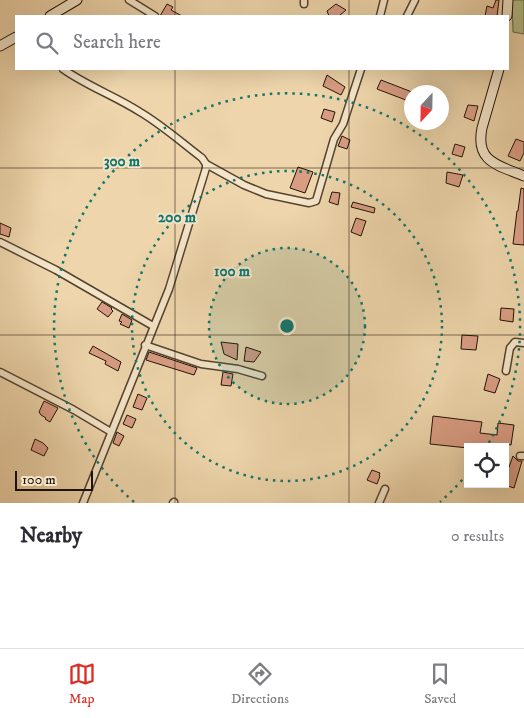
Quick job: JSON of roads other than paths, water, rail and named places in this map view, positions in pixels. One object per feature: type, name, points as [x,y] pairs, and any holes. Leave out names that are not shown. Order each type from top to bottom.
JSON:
[{"type":"street","points":[[52,15],[77,0]]},
{"type":"street","points":[[129,0],[153,15]]},
{"type":"street","points":[[380,15],[384,0]]},
{"type":"street","points":[[408,15],[415,0]]},
{"type":"street","points":[[507,15],[508,0]]},
{"type":"street","points":[[0,46],[15,37]]},
{"type":"street","points":[[63,70],[154,121],[202,158],[206,164],[266,194],[309,203],[316,201],[334,139],[342,124],[361,70]]},
{"type":"street","points":[[500,70],[482,128],[481,146],[486,157],[496,164],[524,176]]},
{"type":"street","points":[[83,503],[168,289],[202,187],[206,164]]},
{"type":"street","points":[[0,242],[56,270],[153,326]]},
{"type":"street","points":[[506,371],[510,348],[515,342],[524,343]]},
{"type":"street","points":[[145,345],[201,364],[227,367],[262,376]]},
{"type":"street","points":[[0,372],[74,410],[111,432]]},
{"type":"street","points":[[379,503],[385,489]]}]
